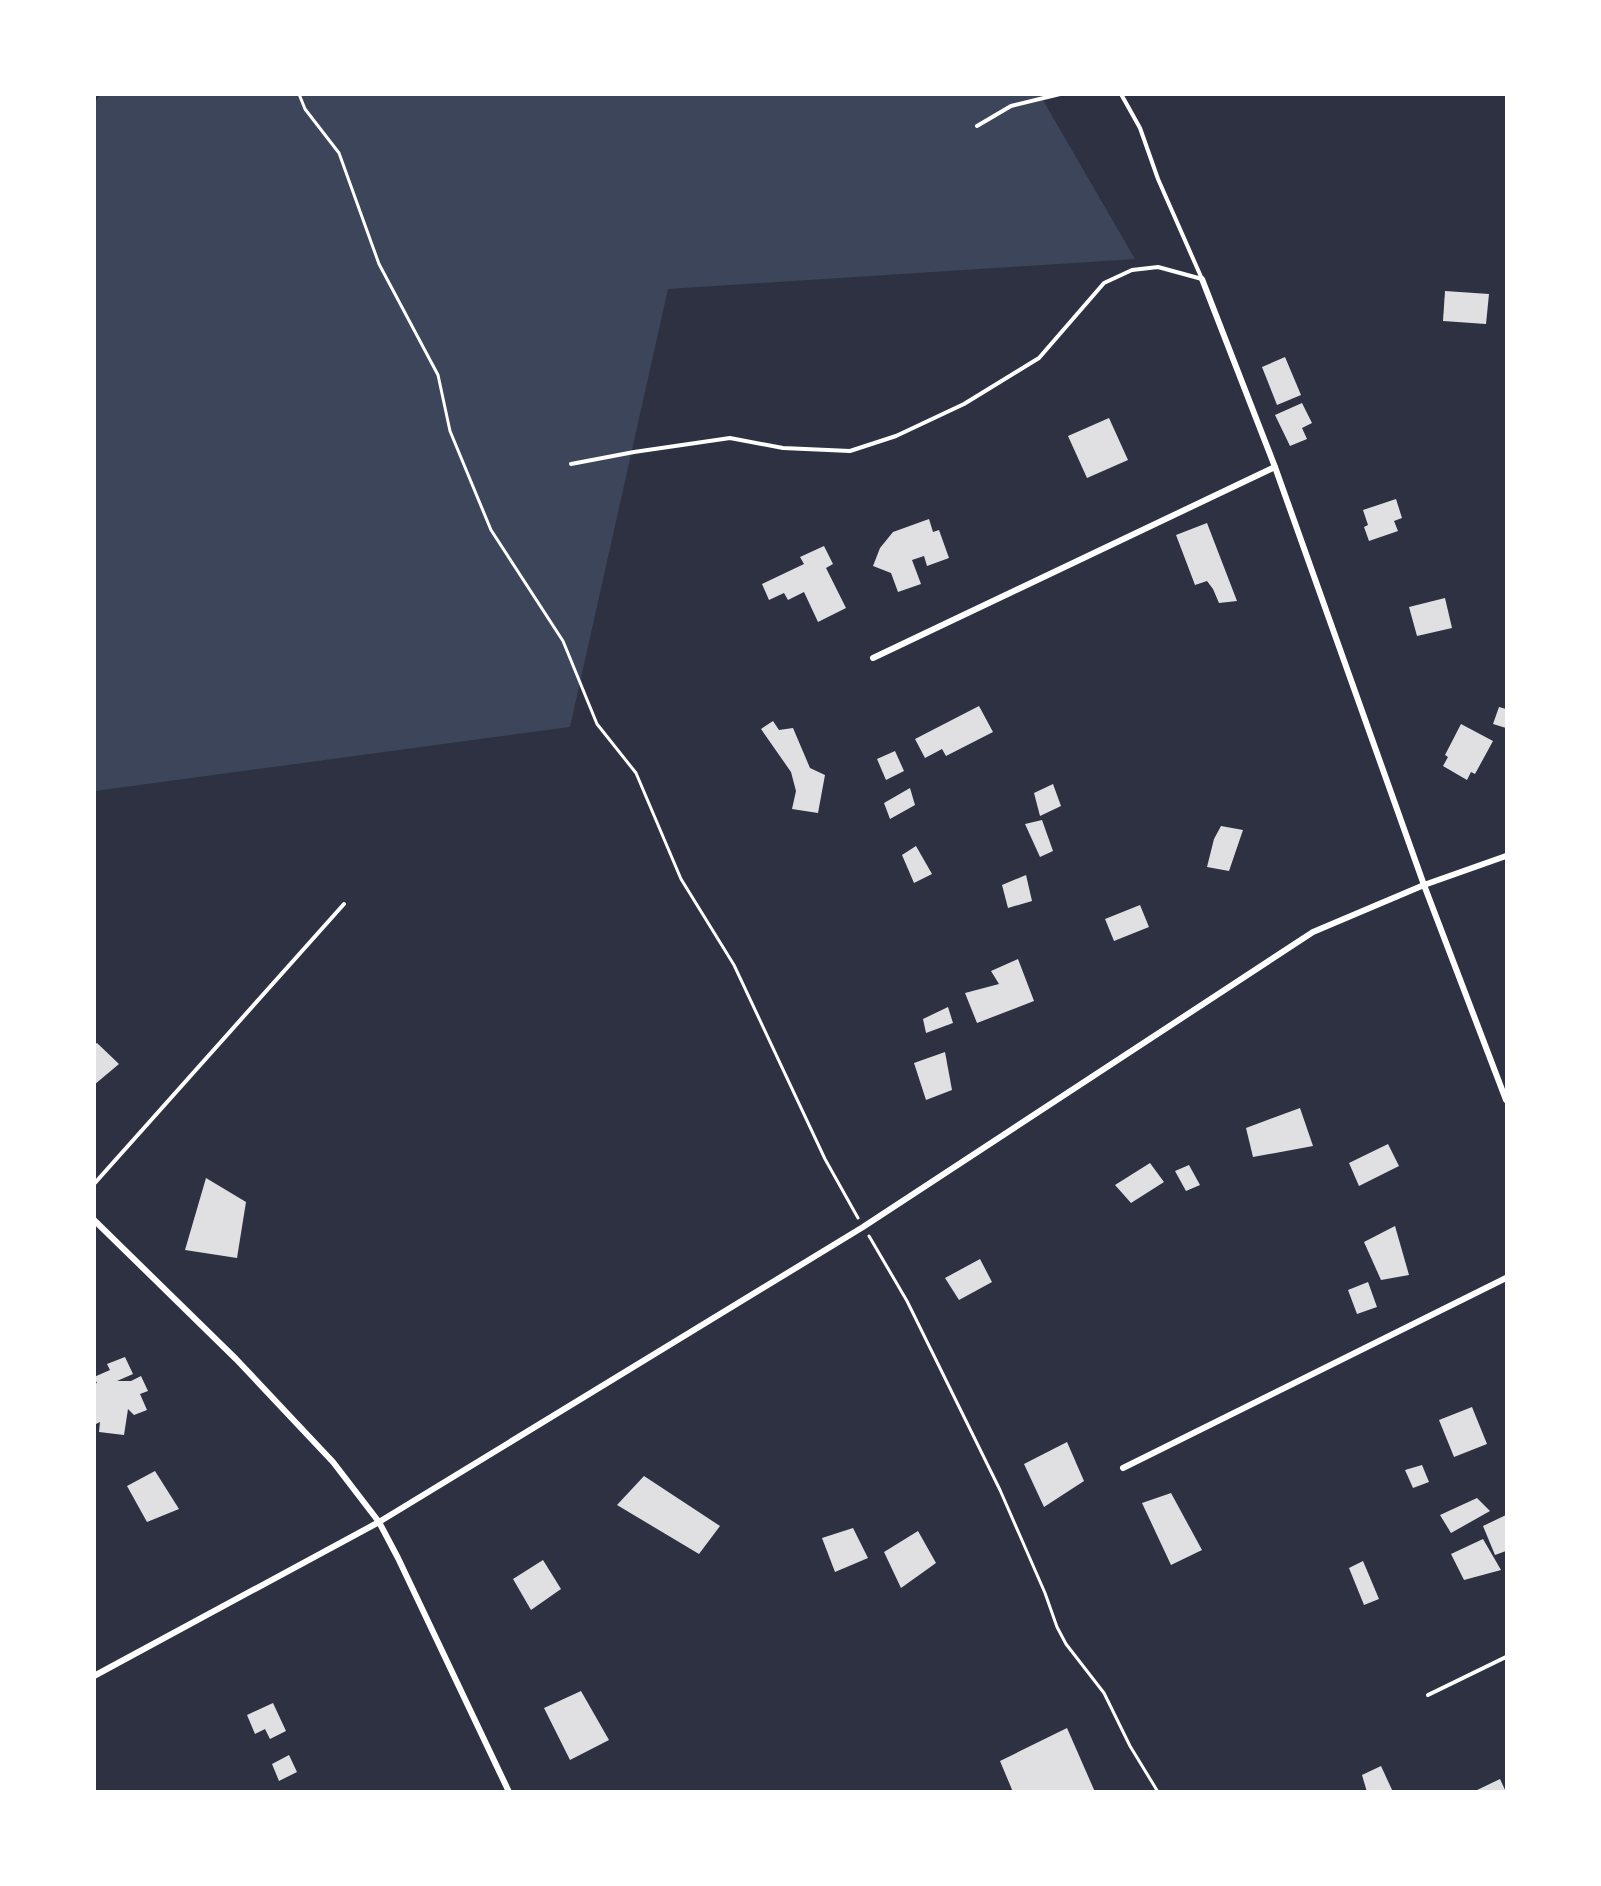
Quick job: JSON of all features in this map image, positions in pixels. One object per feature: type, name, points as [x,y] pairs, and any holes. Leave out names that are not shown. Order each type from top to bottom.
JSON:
[{"type":"street","points":[[1202,279],[1275,467],[1424,885],[1506,1100]]},
{"type":"street","points":[[873,658],[1275,467]]},
{"type":"street","points":[[94,1676],[379,1522],[863,1227],[1313,932],[1424,885],[1506,856]]},
{"type":"street","points":[[94,1220],[236,1359],[333,1462],[379,1522],[509,1791]]},
{"type":"street","points":[[1122,1468],[1506,1278]]},
{"type":"lane","points":[[977,126],[1011,106],[1060,94]]},
{"type":"lane","points":[[1121,94],[1140,128],[1158,178],[1202,279]]},
{"type":"lane","points":[[571,464],[730,438],[783,448],[850,451],[896,436],[964,404],[1039,358],[1104,283],[1132,270],[1158,267],[1202,279]]},
{"type":"lane","points":[[94,1184],[344,904]]},
{"type":"lane","points":[[1428,1695],[1506,1657]]},
{"type":"path","points":[[299,94],[305,109],[339,153],[380,264],[438,375],[450,431],[490,530],[563,641],[597,724],[636,773],[681,879],[734,965],[825,1159],[907,1300],[1000,1490],[1045,1593],[1057,1627],[1066,1644],[1104,1693],[1130,1746],[1158,1791]]},
{"type":"shaded area","points":[[100,95],[1040,95],[1135,259],[668,289],[570,727],[95,791],[94,104]]},
{"type":"building","points":[[1445,291],[1489,294],[1486,324],[1443,321]]},
{"type":"building","points":[[1285,357],[1301,395],[1277,405],[1262,367]]},
{"type":"building","points":[[1302,403],[1312,423],[1302,428],[1307,439],[1290,446],[1275,415]]},
{"type":"building","points":[[1109,418],[1128,460],[1087,478],[1068,436]]},
{"type":"building","points":[[1396,499],[1402,518],[1394,521],[1398,531],[1369,541],[1364,527],[1368,525],[1363,510]]},
{"type":"building","points":[[929,519],[933,532],[939,530],[949,558],[927,566],[924,556],[912,560],[921,584],[898,592],[891,573],[873,566],[880,548],[893,532]]},
{"type":"building","points":[[1207,523],[1237,601],[1219,603],[1207,581],[1195,585],[1176,535]]},
{"type":"building","points":[[824,546],[833,564],[826,568],[846,608],[818,622],[804,592],[788,600],[784,593],[769,600],[762,584],[804,564],[800,557]]},
{"type":"building","points":[[1445,598],[1452,628],[1417,636],[1409,607]]},
{"type":"building","points":[[979,706],[993,732],[946,756],[942,749],[925,758],[915,739]]},
{"type":"building","points":[[1499,707],[1506,709],[1506,728],[1493,724]]},
{"type":"building","points":[[773,721],[779,730],[793,728],[810,768],[825,775],[818,813],[792,809],[796,791],[791,772],[761,729]]},
{"type":"building","points":[[1461,724],[1493,741],[1475,774],[1471,772],[1467,780],[1443,766],[1448,757],[1445,755]]},
{"type":"building","points":[[895,751],[904,771],[886,780],[877,759]]},
{"type":"building","points":[[1053,784],[1061,806],[1040,816],[1034,793]]},
{"type":"building","points":[[910,788],[915,805],[890,819],[884,803]]},
{"type":"building","points":[[1042,820],[1053,851],[1040,857],[1025,824]]},
{"type":"building","points":[[1221,826],[1243,830],[1229,871],[1207,867],[1214,839]]},
{"type":"building","points":[[916,846],[932,874],[914,883],[902,855]]},
{"type":"building","points":[[1026,875],[1032,901],[1008,908],[1002,885]]},
{"type":"building","points":[[1140,905],[1149,927],[1114,941],[1105,919]]},
{"type":"building","points":[[1018,959],[1034,1001],[977,1023],[965,993],[999,984],[991,971]]},
{"type":"building","points":[[948,1007],[953,1023],[926,1033],[923,1019]]},
{"type":"building","points":[[97,1043],[119,1064],[94,1085],[94,1045]]},
{"type":"building","points":[[945,1052],[952,1090],[926,1100],[914,1063]]},
{"type":"building","points":[[1300,1108],[1313,1146],[1253,1157],[1246,1128]]},
{"type":"building","points":[[1388,1144],[1399,1166],[1359,1186],[1349,1163]]},
{"type":"building","points":[[1150,1163],[1164,1182],[1131,1203],[1115,1185]]},
{"type":"building","points":[[1189,1165],[1200,1185],[1186,1191],[1175,1171]]},
{"type":"building","points":[[206,1178],[246,1202],[237,1258],[185,1250]]},
{"type":"building","points":[[1395,1226],[1409,1275],[1381,1280],[1364,1242]]},
{"type":"building","points":[[980,1259],[992,1282],[959,1300],[945,1278]]},
{"type":"building","points":[[1368,1282],[1377,1307],[1357,1314],[1348,1290]]},
{"type":"building","points":[[125,1357],[133,1374],[117,1381],[131,1381],[141,1376],[148,1391],[140,1394],[147,1410],[134,1415],[128,1409],[124,1435],[99,1432],[100,1422],[94,1425],[94,1384],[97,1383],[94,1377],[110,1370],[107,1364]]},
{"type":"building","points":[[1472,1407],[1487,1444],[1454,1457],[1439,1420]]},
{"type":"building","points":[[1067,1442],[1084,1481],[1044,1507],[1024,1464]]},
{"type":"building","points":[[1422,1465],[1429,1482],[1413,1488],[1405,1470]]},
{"type":"building","points":[[155,1471],[179,1509],[147,1522],[127,1486]]},
{"type":"building","points":[[644,1476],[720,1526],[699,1554],[617,1505]]},
{"type":"building","points":[[1171,1493],[1202,1550],[1171,1565],[1142,1503]]},
{"type":"building","points":[[1477,1498],[1490,1511],[1451,1533],[1440,1515]]},
{"type":"building","points":[[1506,1515],[1506,1551],[1495,1555],[1483,1526]]},
{"type":"building","points":[[853,1528],[868,1558],[835,1572],[822,1538]]},
{"type":"building","points":[[918,1531],[936,1563],[901,1588],[884,1552]]},
{"type":"building","points":[[1483,1539],[1501,1570],[1464,1580],[1451,1554]]},
{"type":"building","points":[[543,1560],[561,1589],[531,1610],[513,1579]]},
{"type":"building","points":[[1363,1561],[1379,1599],[1364,1605],[1349,1568]]},
{"type":"building","points":[[581,1691],[609,1740],[570,1760],[544,1708]]},
{"type":"building","points":[[273,1703],[286,1731],[270,1739],[265,1729],[255,1734],[247,1715]]},
{"type":"building","points":[[1067,1728],[1095,1792],[1013,1792],[1000,1761]]},
{"type":"building","points":[[289,1755],[297,1772],[279,1781],[272,1764]]},
{"type":"building","points":[[1381,1766],[1393,1792],[1367,1792],[1362,1775]]},
{"type":"building","points":[[1500,1779],[1506,1792],[1473,1792]]}]
